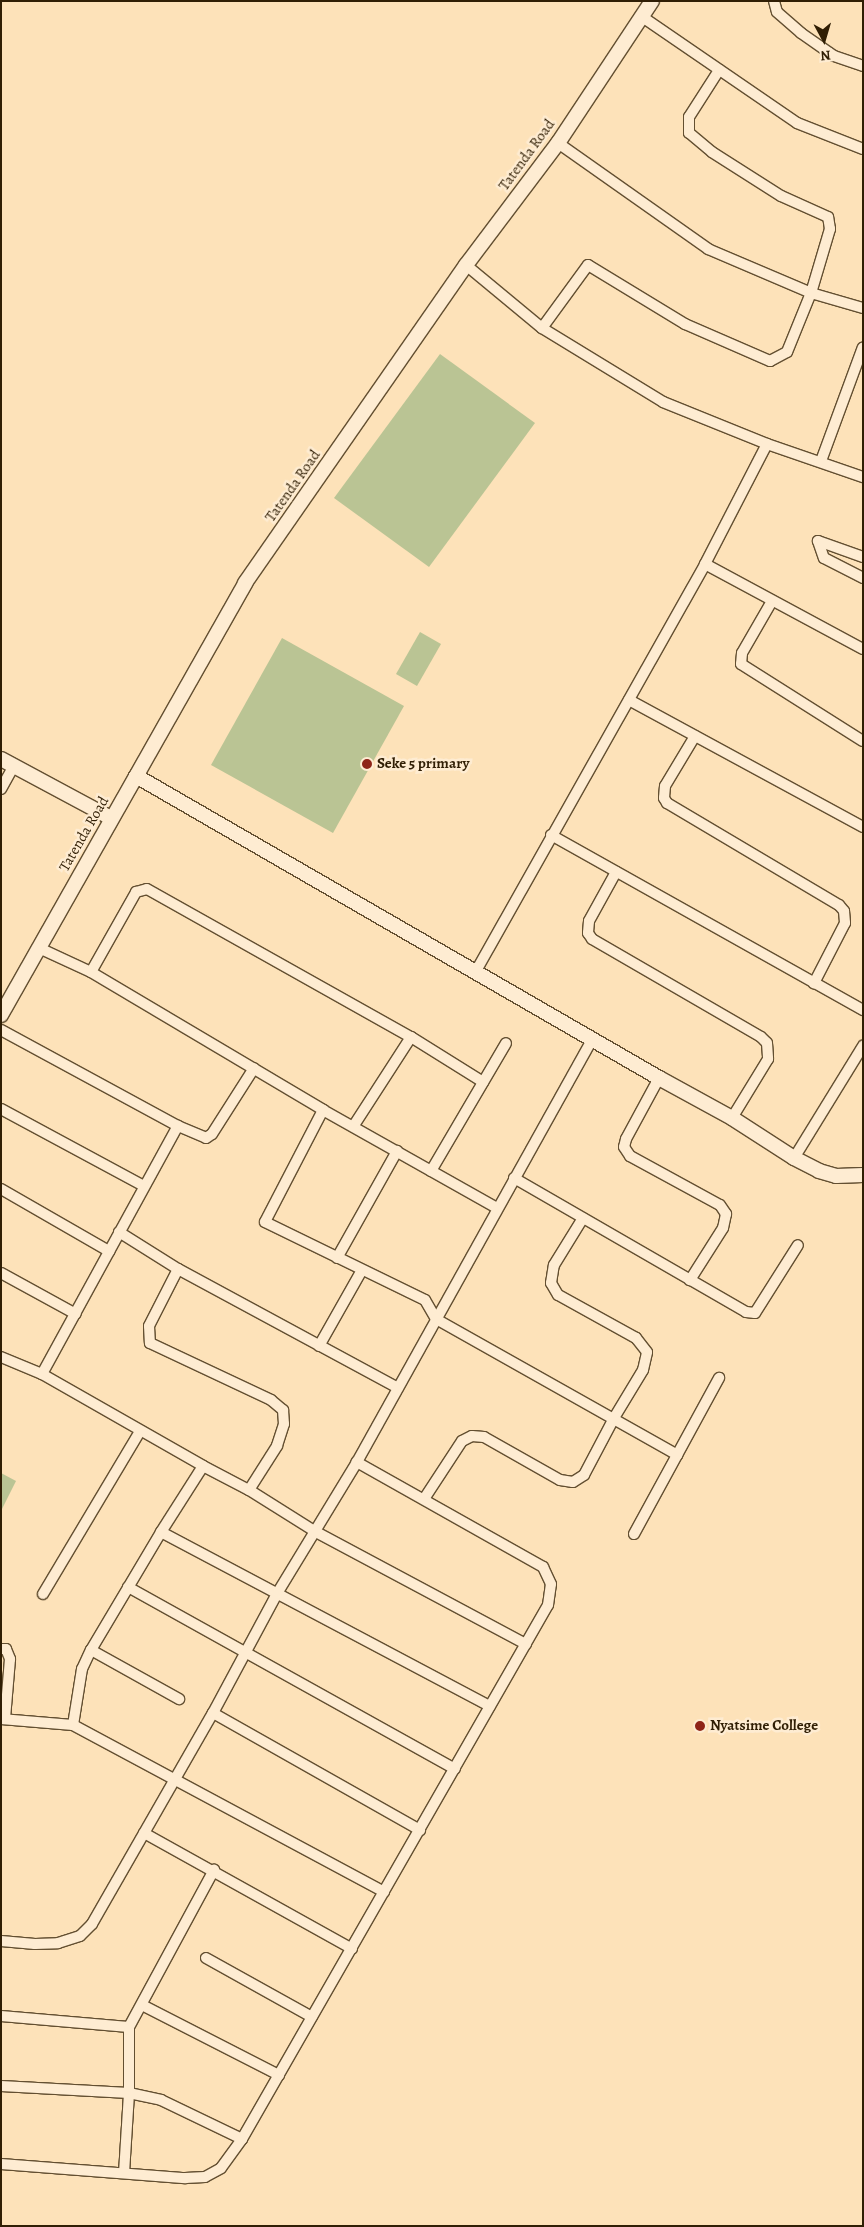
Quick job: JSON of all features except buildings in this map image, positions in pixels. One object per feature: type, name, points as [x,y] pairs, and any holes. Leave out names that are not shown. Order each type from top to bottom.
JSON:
[{"type":"street","name":"Tatenda Road","points":[[1,1015],[245,583],[466,265],[558,143],[652,1]]},
{"type":"street","points":[[774,1],[777,12],[801,33],[834,56],[863,66]]},
{"type":"street","points":[[641,16],[797,123],[863,149]]},
{"type":"street","points":[[542,328],[588,265],[685,324],[770,361],[787,352],[811,293],[830,229],[828,217],[781,196],[712,152],[689,133],[689,117],[719,70]]},
{"type":"street","points":[[558,143],[708,249],[811,293],[863,308]]},
{"type":"street","points":[[466,265],[542,328],[663,402],[767,444],[863,476]]},
{"type":"street","points":[[821,461],[863,347]]},
{"type":"street","points":[[476,971],[705,564],[767,444]]},
{"type":"street","points":[[863,558],[818,541],[824,558],[863,578]]},
{"type":"street","points":[[705,564],[863,649]]},
{"type":"street","points":[[772,601],[742,653],[741,664],[863,741]]},
{"type":"street","points":[[629,700],[863,827]]},
{"type":"street","points":[[695,736],[665,786],[664,798],[667,803],[839,905],[844,912],[845,923],[814,982]]},
{"type":"street","points":[[1,759],[111,818]]},
{"type":"street","points":[[1,789],[14,766]]},
{"type":"street","points":[[136,776],[659,1078],[732,1118],[794,1158],[819,1171],[836,1176],[863,1175]]},
{"type":"street","points":[[551,835],[863,1010]]},
{"type":"street","points":[[616,872],[589,921],[588,933],[592,939],[761,1037],[767,1043],[768,1059],[732,1118]]},
{"type":"street","points":[[91,972],[136,892],[147,890],[411,1037],[483,1082]]},
{"type":"street","points":[[39,948],[91,972],[324,1110],[354,1125],[497,1208]]},
{"type":"street","points":[[1,1030],[201,1137],[210,1137],[254,1068]]},
{"type":"street","points":[[354,1125],[411,1037]]},
{"type":"street","points":[[1,1941],[35,1944],[58,1943],[80,1936],[92,1924],[212,1713],[278,1592],[357,1462],[592,1038]]},
{"type":"street","points":[[431,1171],[506,1043]]},
{"type":"street","points":[[794,1158],[863,1046]]},
{"type":"street","points":[[659,1078],[626,1140],[624,1148],[630,1156],[720,1205],[726,1214],[723,1228],[690,1280]]},
{"type":"street","points":[[1,1109],[144,1186]]},
{"type":"street","points":[[324,1110],[265,1222],[425,1300],[436,1320],[677,1455]]},
{"type":"street","points":[[42,1374],[178,1126]]},
{"type":"street","points":[[337,1258],[396,1151]]},
{"type":"street","points":[[514,1178],[746,1312],[755,1313],[798,1245]]},
{"type":"street","points":[[1,1189],[109,1251]]},
{"type":"street","points":[[424,1499],[462,1441],[472,1436],[484,1436],[560,1480],[573,1482],[584,1476],[614,1418],[643,1370],[647,1352],[636,1338],[558,1295],[551,1283],[554,1265],[583,1218]]},
{"type":"street","points":[[119,1232],[178,1269],[398,1388]]},
{"type":"street","points":[[178,1269],[149,1326],[150,1343],[271,1400],[282,1410],[284,1424],[277,1446],[249,1490]]},
{"type":"street","points":[[319,1346],[362,1270]]},
{"type":"street","points":[[1,1273],[76,1314]]},
{"type":"street","points":[[1,1357],[42,1374],[140,1431],[249,1490],[316,1532],[526,1644]]},
{"type":"street","points":[[634,1534],[719,1378]]},
{"type":"street","points":[[43,1594],[140,1431]]},
{"type":"street","points":[[1,2164],[185,2178],[205,2177],[221,2168],[242,2139],[548,1605],[551,1584],[543,1567],[357,1462]]},
{"type":"street","points":[[73,1725],[82,1669],[91,1650],[161,1532],[203,1466]]},
{"type":"street","points":[[161,1532],[278,1592],[490,1706]]},
{"type":"street","points":[[128,1587],[455,1769]]},
{"type":"street","points":[[1,1649],[6,1649],[10,1659],[3,1719],[73,1725],[384,1892]]},
{"type":"street","points":[[91,1650],[179,1699]]},
{"type":"street","points":[[212,1713],[420,1830]]},
{"type":"street","points":[[144,1833],[352,1948]]},
{"type":"street","points":[[124,2173],[129,2093],[130,2027],[214,1870]]},
{"type":"street","points":[[206,1958],[312,2017]]},
{"type":"street","points":[[142,2005],[279,2075]]},
{"type":"street","points":[[1,2016],[130,2027]]},
{"type":"street","points":[[1,2086],[129,2093],[161,2100],[242,2139]]},
{"type":"green space","points":[[440,354],[535,423],[429,567],[334,498]]},
{"type":"green space","points":[[420,632],[441,644],[417,686],[396,674]]},
{"type":"green space","points":[[282,638],[404,706],[333,833],[211,765]]},
{"type":"green space","points":[[1,1473],[16,1481],[1,1511]]},
{"type":"place","name":"Seke 5 primary","points":[[367,764]]},
{"type":"place","name":"Nyatsime College","points":[[700,1726]]}]
